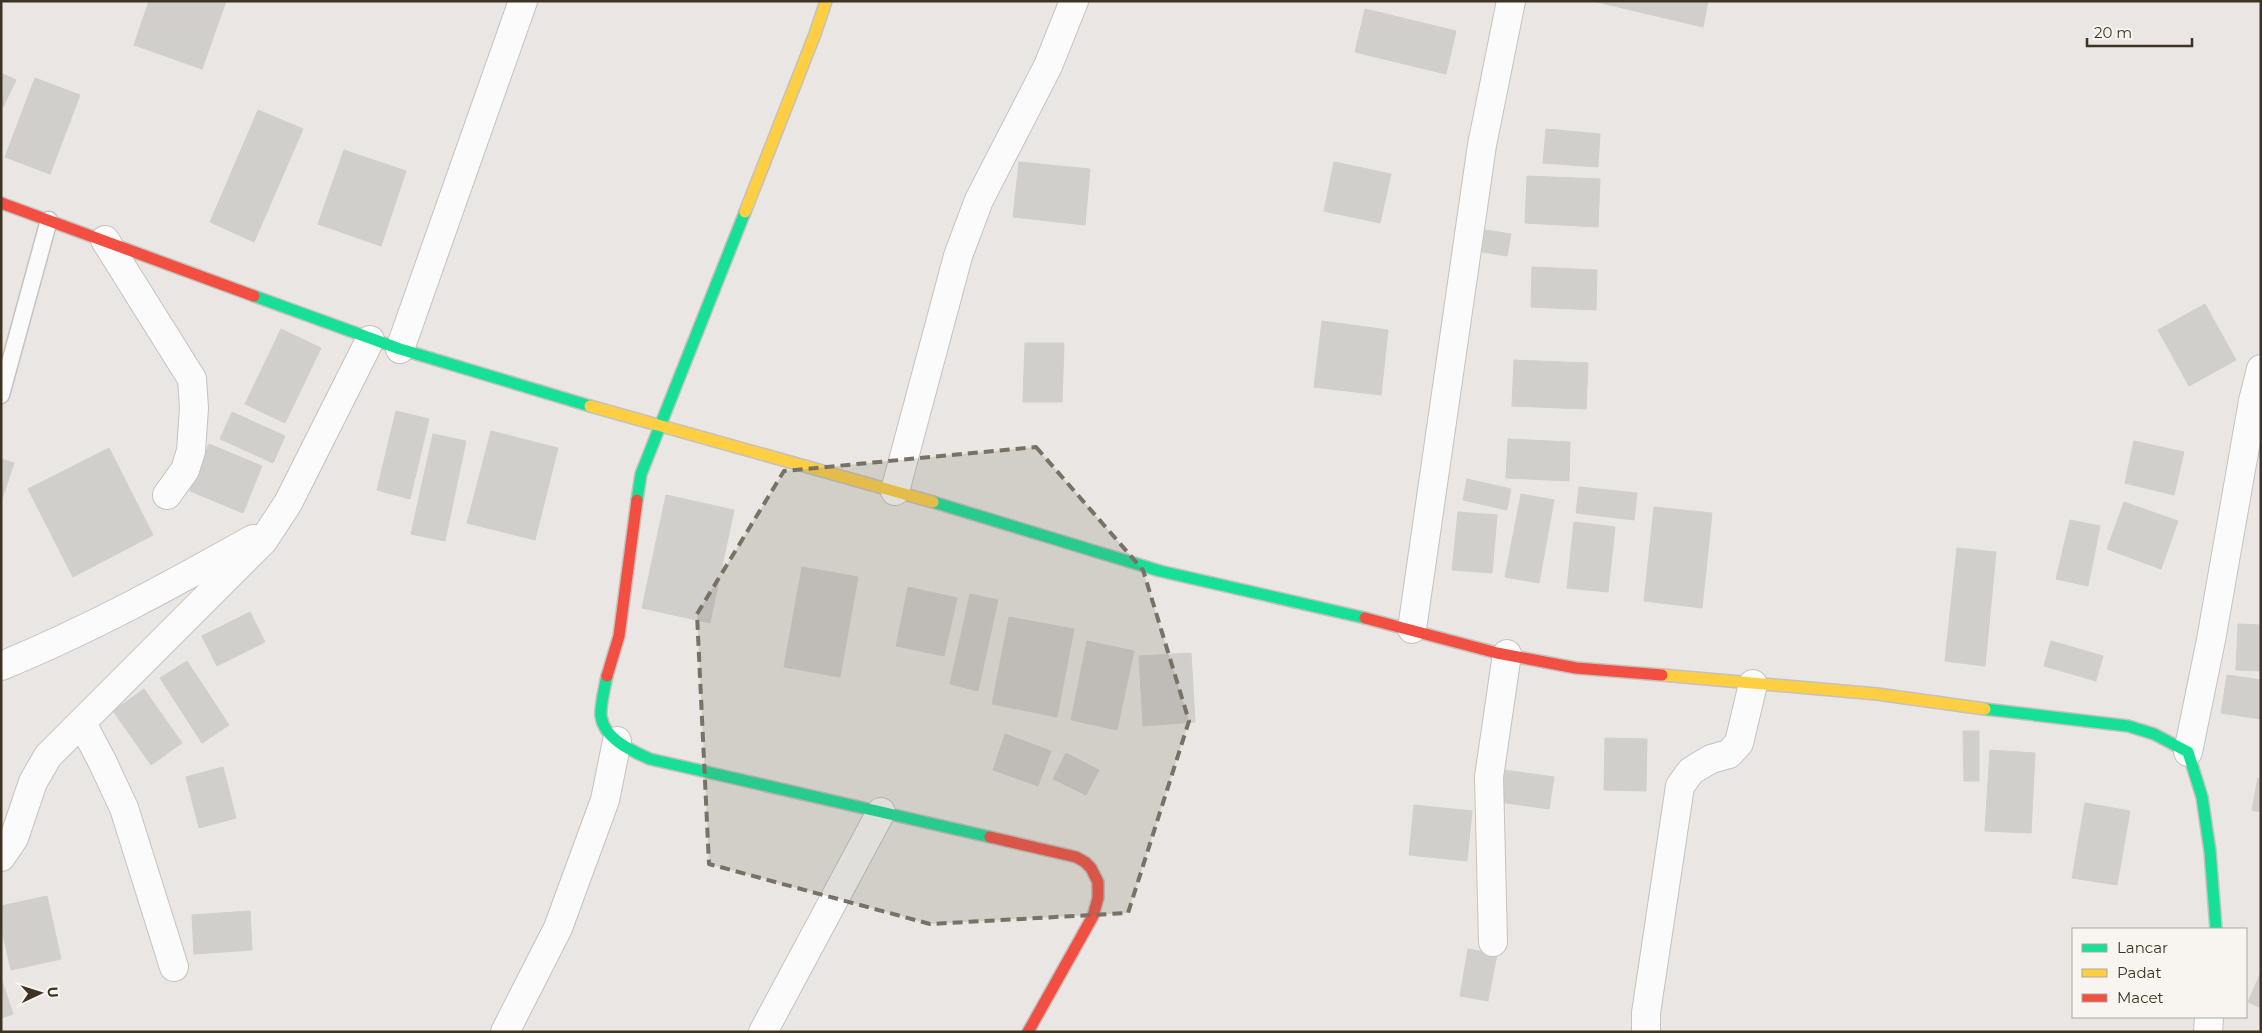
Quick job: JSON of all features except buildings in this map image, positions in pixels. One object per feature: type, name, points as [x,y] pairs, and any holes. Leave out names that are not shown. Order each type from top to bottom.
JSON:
[{"type":"street","points":[[400,349],[523,1]]},
{"type":"street","points":[[826,1],[815,34],[641,474],[619,636],[606,679],[601,716],[617,741],[629,750],[650,759],[1076,857],[1092,868],[1096,876],[1099,901],[1093,916],[1028,1032]]},
{"type":"street","points":[[895,491],[958,256],[979,200],[1048,66],[1074,1]]},
{"type":"street","points":[[1412,629],[1482,145],[1512,1]]},
{"type":"street","points":[[2,204],[105,240],[370,340],[659,426],[895,491],[1160,571],[1412,629],[1507,654],[1576,668],[1877,694],[1956,706],[2128,726],[2154,734],[2188,752]]},
{"type":"street","points":[[105,240],[192,379],[194,408],[191,451],[185,470],[167,495]]},
{"type":"street","points":[[1,857],[14,838],[33,782],[48,756],[207,599],[264,540],[272,529],[288,503],[370,340]]},
{"type":"street","points":[[2216,928],[2210,851],[2202,797],[2188,752],[2211,640],[2251,410],[2261,369]]},
{"type":"street","points":[[1,666],[60,642],[166,588],[272,529]]},
{"type":"street","points":[[1493,942],[1489,777],[1507,654]]},
{"type":"street","points":[[1646,1032],[1646,1013],[1680,786],[1692,771],[1711,759],[1729,754],[1739,743],[1753,684]]},
{"type":"street","points":[[82,723],[124,808],[174,968]]},
{"type":"street","points":[[505,1032],[558,928],[605,800],[617,741]]},
{"type":"street","points":[[763,1032],[881,812]]},
{"type":"street","points":[[2208,1032],[2209,1018]]},
{"type":"lane","points":[[1,395],[49,220]]},
{"type":"highlighted area","points":[[1036,447],[1143,570],[1189,721],[1128,913],[930,924],[709,864],[697,614],[784,471]]},
{"type":"traffic: fast","points":[[637,500],[641,474],[745,212]]},
{"type":"traffic: fast","points":[[254,296],[400,349],[590,406]]},
{"type":"traffic: fast","points":[[933,502],[1160,571],[1365,618]]},
{"type":"traffic: fast","points":[[607,676],[601,707],[603,724],[613,738],[650,759],[990,837]]},
{"type":"traffic: fast","points":[[1985,709],[2128,726],[2154,734],[2188,752],[2202,797],[2210,851],[2216,928]]},
{"type":"traffic: slow","points":[[745,212],[815,34],[826,1]]},
{"type":"traffic: slow","points":[[590,406],[933,502]]},
{"type":"traffic: slow","points":[[1662,675],[1877,694],[1985,709]]},
{"type":"traffic: jam","points":[[1,203],[254,296]]},
{"type":"traffic: jam","points":[[607,676],[619,636],[637,500]]},
{"type":"traffic: jam","points":[[1365,618],[1497,653],[1576,668],[1662,675]]},
{"type":"traffic: jam","points":[[990,837],[1076,857],[1091,868],[1098,882],[1098,898],[1093,916],[1028,1032]]}]
